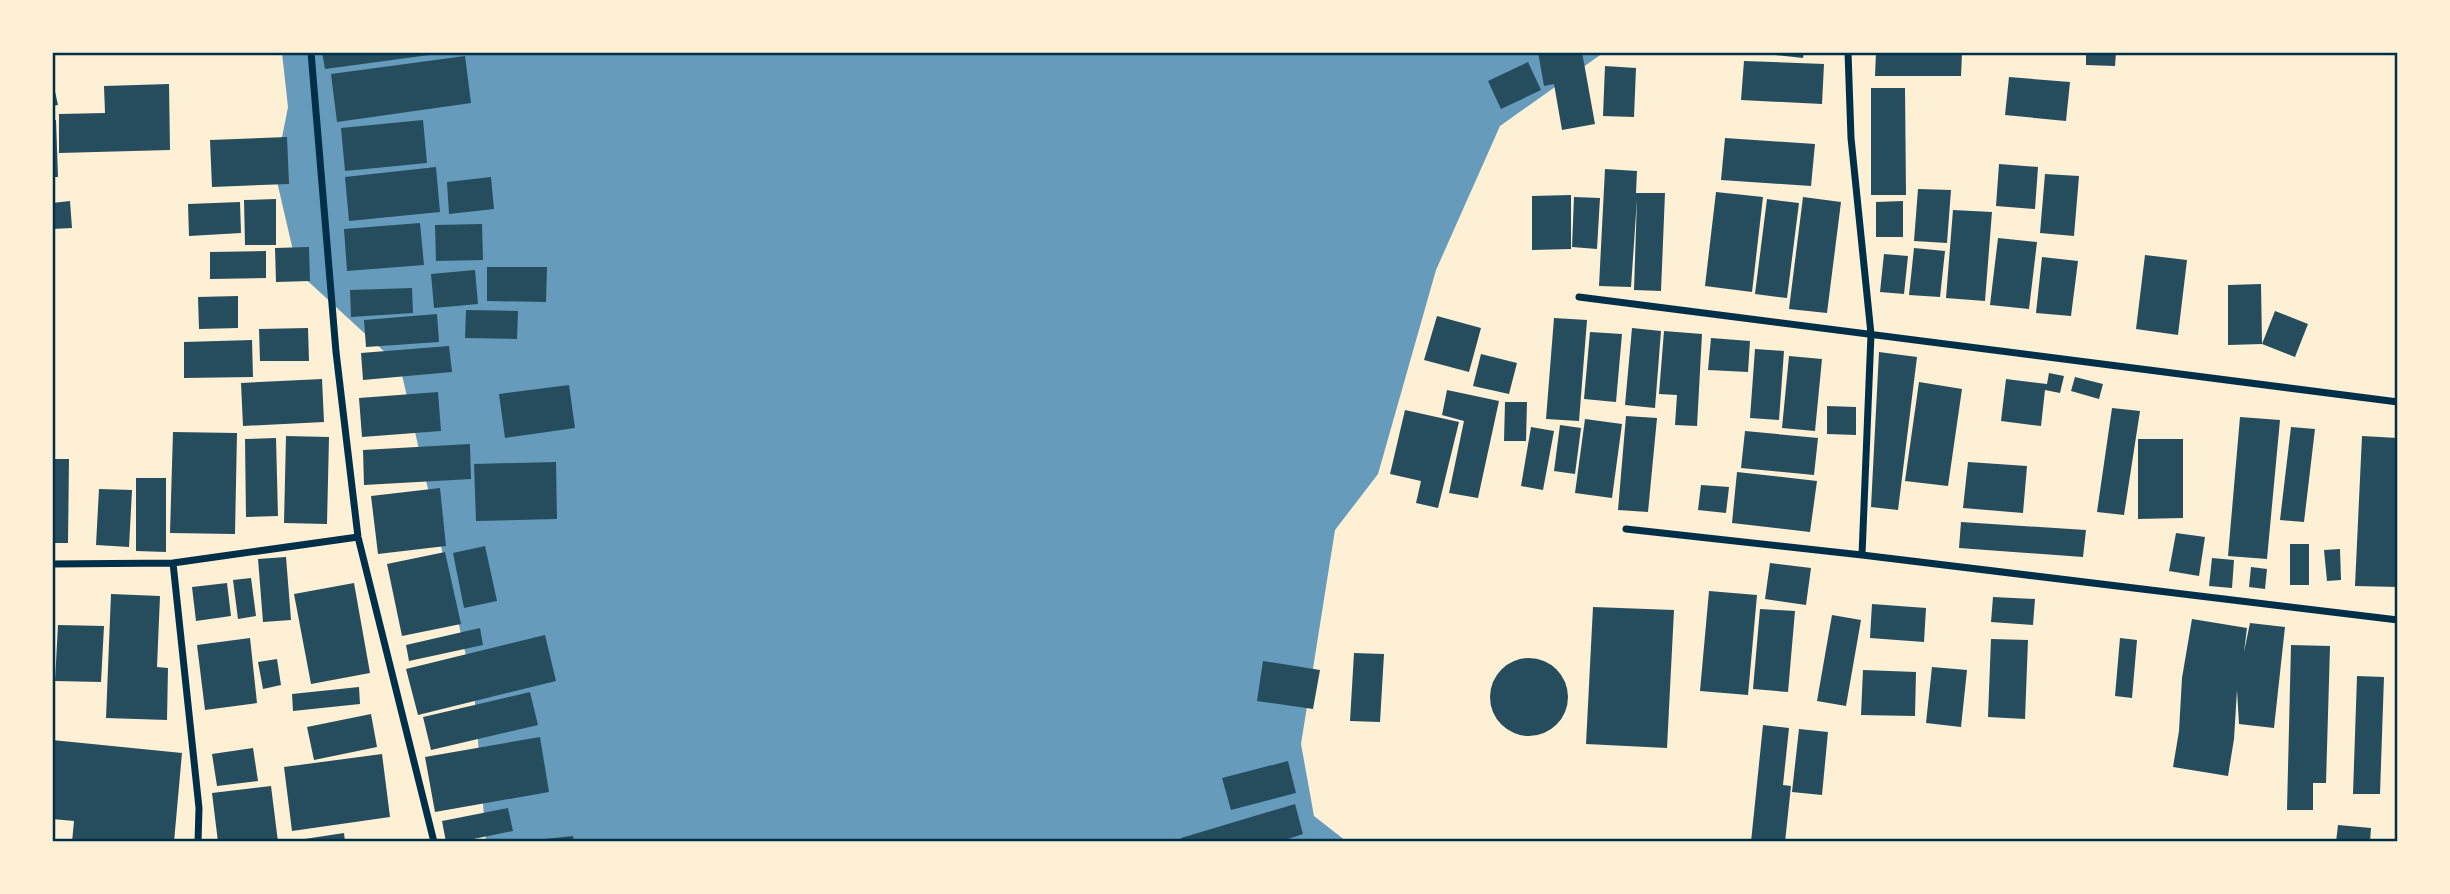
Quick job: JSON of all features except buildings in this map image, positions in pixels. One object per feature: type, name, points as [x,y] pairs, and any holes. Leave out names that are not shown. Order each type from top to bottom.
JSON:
[{"type":"street","points":[[311,52],[337,352],[358,537],[434,842]]},
{"type":"street","points":[[1848,52],[1851,138],[1871,334],[1862,555]]},
{"type":"street","points":[[1579,297],[2398,402]]},
{"type":"street","points":[[1626,529],[2398,620]]},
{"type":"street","points":[[52,564],[173,563],[358,537]]},
{"type":"street","points":[[173,563],[199,808],[198,842]]},
{"type":"water","points":[[282,53],[1603,53],[1500,126],[1436,270],[1378,474],[1335,530],[1301,744],[1314,816],[1346,841],[486,841],[474,691],[400,366],[298,272],[275,173],[288,107]]}]
